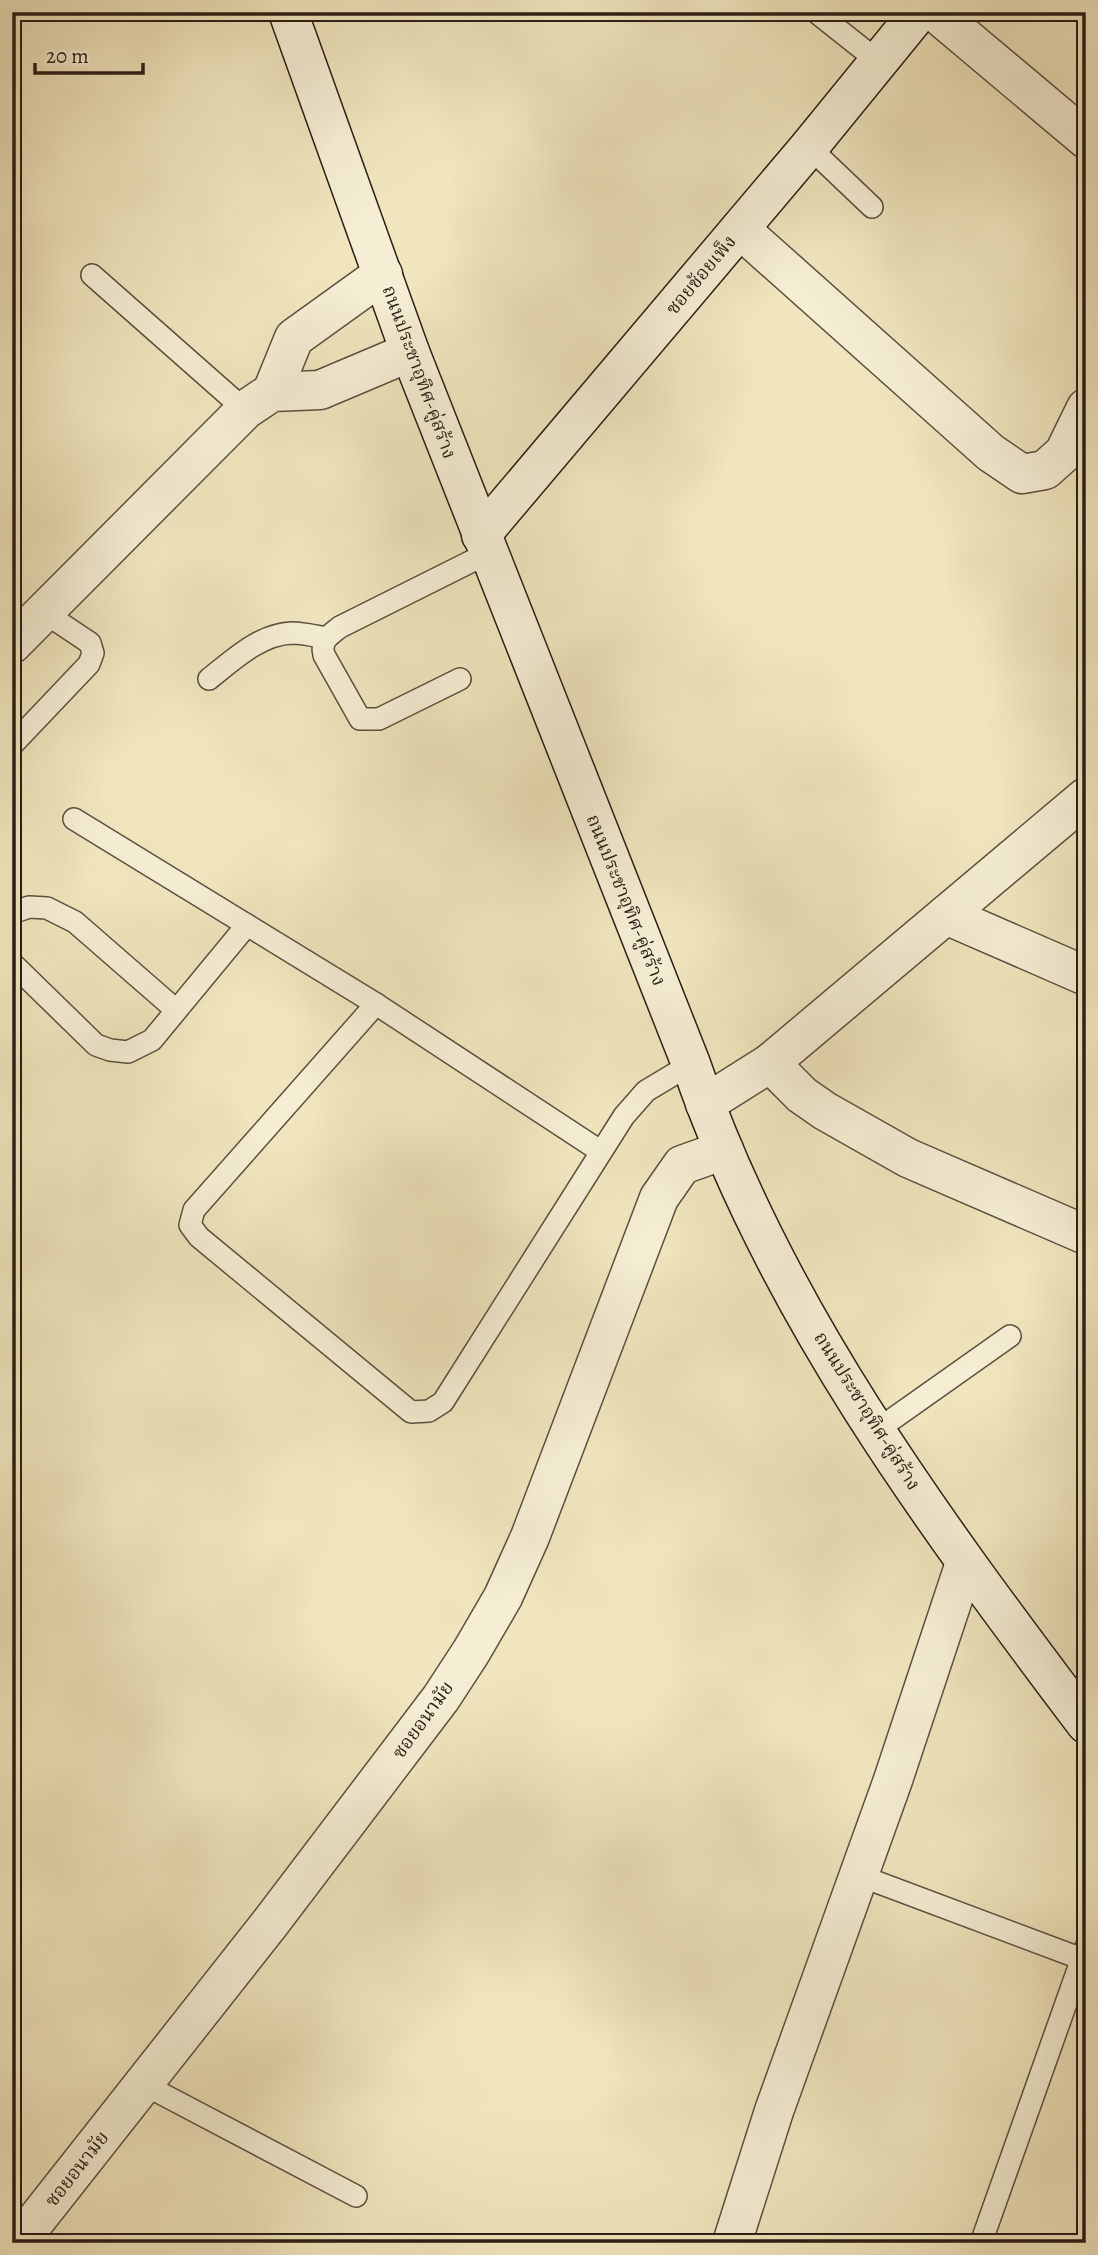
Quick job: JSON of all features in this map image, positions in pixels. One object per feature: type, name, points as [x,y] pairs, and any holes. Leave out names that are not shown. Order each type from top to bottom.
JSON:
[{"type":"street","name":"ถนนประชาอุทิศ-คู่สร้าง","points":[[288,12],[410,352],[705,1104],[747,1203],[782,1273],[843,1379],[965,1563],[1086,1724]]},
{"type":"street","name":"ซอยช้อยเพ็ง","points":[[485,544],[919,12]]},
{"type":"street","points":[[935,12],[1086,139]]},
{"type":"street","points":[[740,229],[991,453],[1022,474],[1045,470],[1064,453],[1086,408]]},
{"type":"street","points":[[23,630],[258,401],[294,338],[383,274]]},
{"type":"street","points":[[258,401],[320,390],[410,352]]},
{"type":"street","points":[[705,1104],[769,1063],[1086,797]]},
{"type":"street","points":[[946,915],[1086,976]]},
{"type":"street","points":[[769,1063],[802,1095],[825,1111],[908,1158],[1086,1236]]},
{"type":"street","name":"ซอยอนามัย","points":[[18,2243],[271,1922],[425,1720],[471,1652],[503,1597],[530,1537],[659,1198],[682,1165],[724,1150]]},
{"type":"street","points":[[732,2243],[774,2111],[893,1780],[965,1563]]},
{"type":"lane","points":[[816,12],[878,62]]},
{"type":"lane","points":[[810,148],[872,206]]},
{"type":"lane","points":[[92,275],[258,401]]},
{"type":"lane","points":[[460,678],[379,719],[360,719],[324,655],[322,646],[326,638],[340,627],[485,544]]},
{"type":"lane","points":[[12,745],[89,664],[93,653],[90,643],[23,630]]},
{"type":"lane","points":[[209,679],[253,646],[274,635],[293,633],[326,638]]},
{"type":"lane","points":[[74,819],[376,1004],[600,1151]]},
{"type":"lane","points":[[12,914],[29,906],[47,908],[75,922],[176,1010]]},
{"type":"lane","points":[[12,963],[96,1045],[110,1051],[128,1052],[152,1040],[247,925]]},
{"type":"lane","points":[[376,1004],[194,1210],[190,1226],[199,1237],[411,1412],[429,1411],[443,1402],[624,1116],[646,1091],[691,1064]]},
{"type":"lane","points":[[877,1430],[1010,1336]]},
{"type":"lane","points":[[858,1875],[1084,1953],[981,2243]]},
{"type":"lane","points":[[143,2084],[356,2196]]}]
